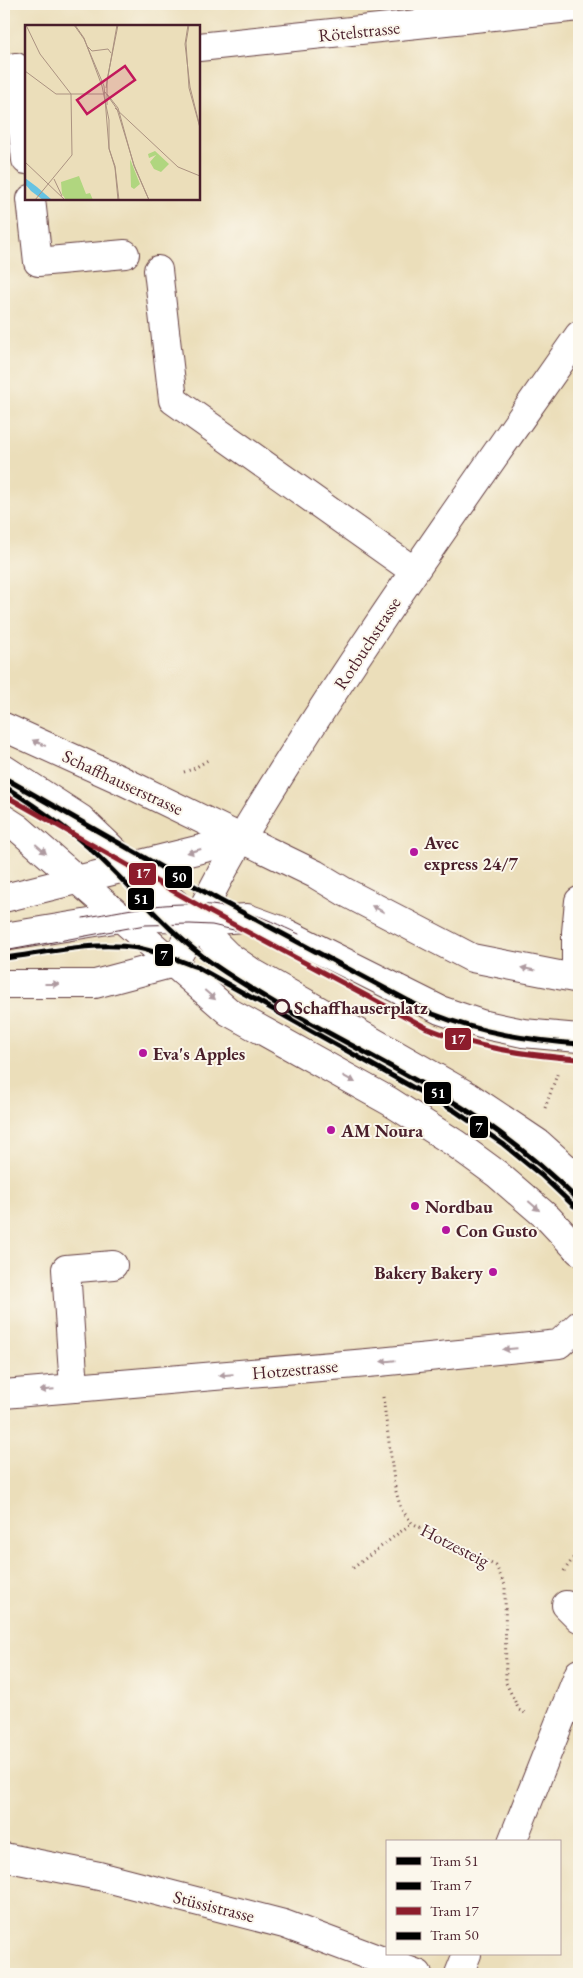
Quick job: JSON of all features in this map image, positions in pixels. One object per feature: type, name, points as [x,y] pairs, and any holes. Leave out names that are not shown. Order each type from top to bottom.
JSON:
[{"type":"street","name":"Rötelstrasse","points":[[200,47],[579,7]]},
{"type":"street","points":[[15,67],[25,152]]},
{"type":"street","points":[[31,200],[38,262],[124,254]]},
{"type":"street","points":[[158,270],[173,400],[414,571]]},
{"type":"street","name":"Rotbuchstrasse","points":[[174,963],[241,839],[414,571],[579,335]]},
{"type":"street","name":"Schaffhauserstrasse","points":[[4,727],[121,780],[241,839]]},
{"type":"street","points":[[4,769],[81,819],[131,867],[197,921],[210,938],[234,960],[253,973],[468,1096],[538,1143],[579,1180]]},
{"type":"street","points":[[4,819],[18,828],[229,1012],[389,1101],[456,1144],[497,1174],[548,1218],[579,1251]]},
{"type":"street","points":[[4,898],[241,839],[315,874],[345,892],[472,958],[578,979],[576,932],[579,901]]},
{"type":"street","points":[[4,937],[120,918],[166,917],[197,921],[247,918],[280,930],[440,1010],[482,1024],[523,1032],[579,1038]]},
{"type":"street","points":[[4,984],[95,984],[174,963]]},
{"type":"street","points":[[74,1388],[66,1269],[113,1265]]},
{"type":"street","name":"Hotzestrasse","points":[[4,1394],[379,1362],[559,1344],[579,1325]]},
{"type":"street","points":[[513,1840],[579,1673]]},
{"type":"street","name":"Stüssistrasse","points":[[4,1857],[99,1876],[284,1924],[418,1974]]},
{"type":"street","points":[[459,1974],[466,1956]]},
{"type":"path","points":[[542,1114],[558,1070]]},
{"type":"path","name":"Hotzesteig","points":[[383,1399],[395,1488],[401,1509],[412,1523],[496,1566],[504,1584],[506,1683],[519,1710],[558,1727]]},
{"type":"path","points":[[353,1568],[412,1523]]},
{"type":"tram line","name":"50","points":[[8,780],[219,900],[433,1014],[451,1021],[505,1035],[579,1044]]},
{"type":"tram line","name":"51","points":[[4,786],[29,802],[87,846],[167,926],[213,964],[273,1002],[475,1115],[522,1150],[579,1201]]},
{"type":"tram line","name":"17","points":[[4,795],[212,913],[427,1028],[464,1041],[501,1050],[578,1059]]},
{"type":"tram line","points":[[83,918],[143,907],[203,904],[250,913],[299,934]]},
{"type":"tram line","points":[[10,950],[145,925],[190,924],[212,925],[251,934],[293,951]]},
{"type":"tram line","name":"7","points":[[5,958],[72,948],[121,946],[138,948],[168,956],[197,967],[455,1111],[503,1144],[541,1175],[574,1206]]},
{"type":"place","name":"Avec express 24/7","points":[[414,852]]},
{"type":"place","name":"Schaffhauserplatz","points":[[282,1007]]},
{"type":"place","name":"Eva's Apples","points":[[143,1053]]},
{"type":"place","name":"AM Noura","points":[[331,1130]]},
{"type":"place","name":"Nordbau","points":[[415,1206]]},
{"type":"place","name":"Con Gusto","points":[[446,1230]]},
{"type":"place","name":"Bakery Bakery","points":[[493,1272]]}]
